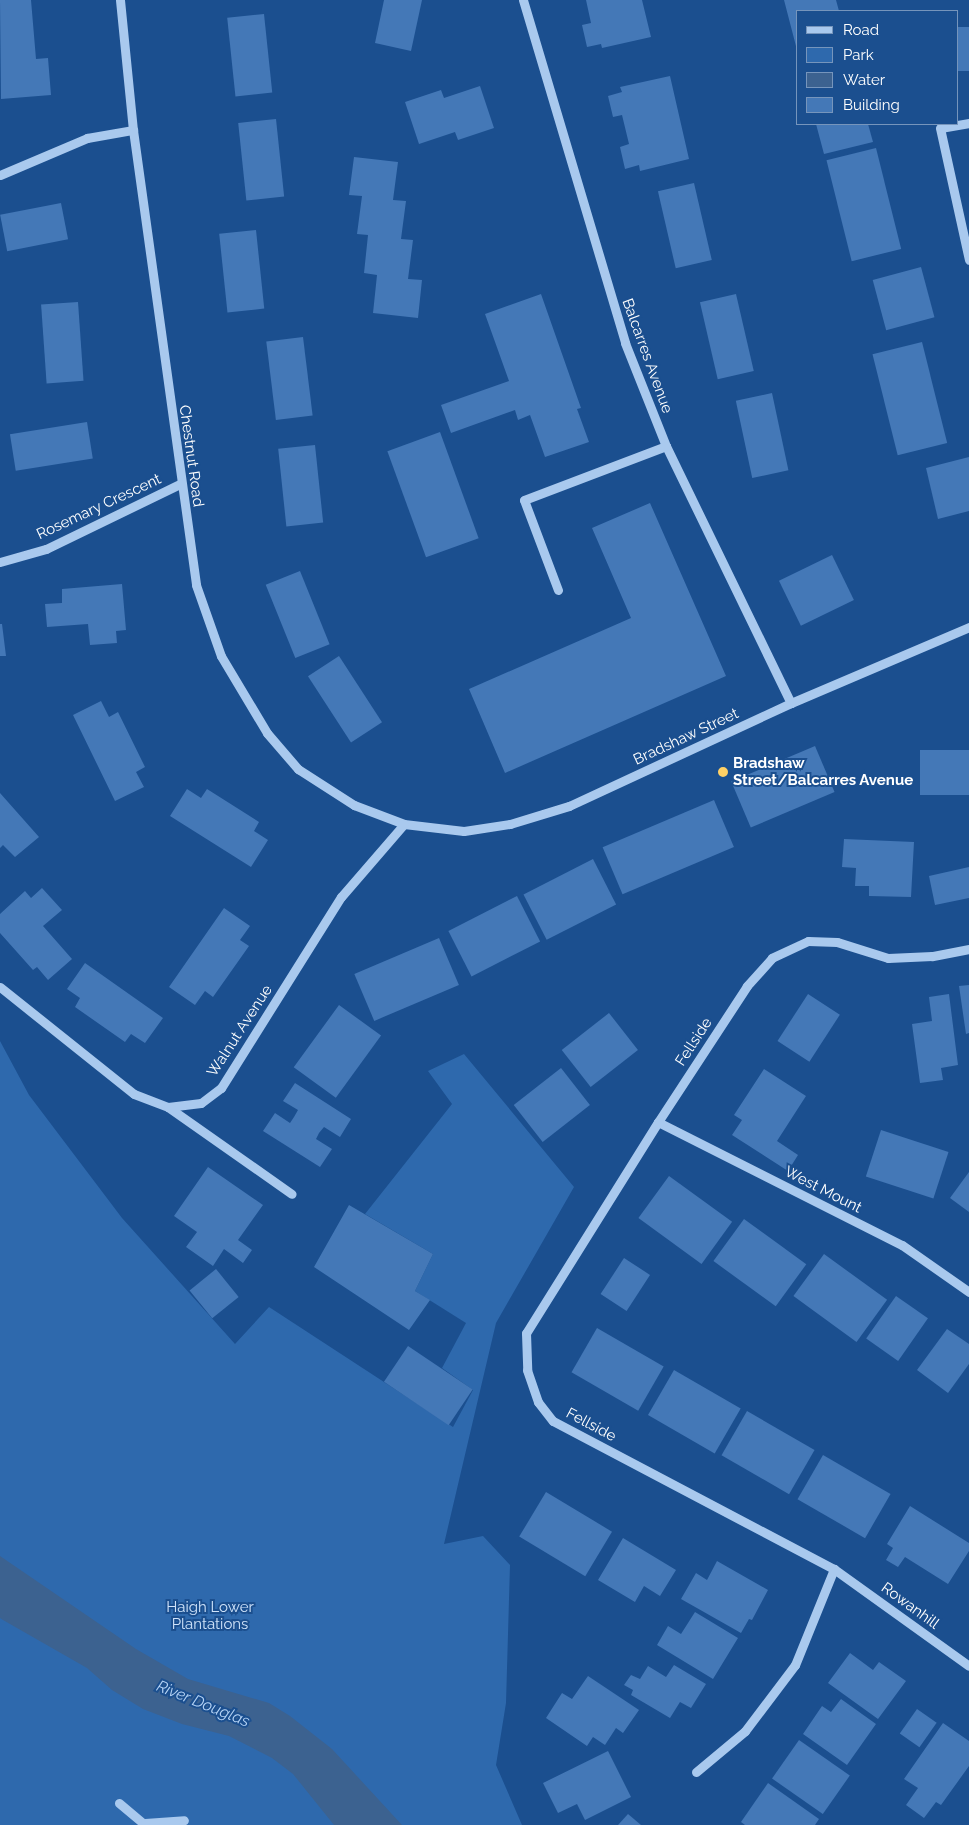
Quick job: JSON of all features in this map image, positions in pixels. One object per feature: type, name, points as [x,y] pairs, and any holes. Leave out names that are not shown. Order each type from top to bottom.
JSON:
[{"type":"street","name":"Chestnut Road","points":[[120,0],[133,130],[180,484],[196,585],[221,656],[267,733],[298,769],[354,805],[404,824]]},
{"type":"street","name":"Balcarres Avenue","points":[[523,0],[625,343],[666,446],[791,703]]},
{"type":"street","points":[[957,125],[940,128],[969,260]]},
{"type":"street","points":[[0,175],[87,138],[133,130]]},
{"type":"street","points":[[558,590],[524,500],[666,446]]},
{"type":"street","name":"Rosemary Crescent","points":[[0,562],[46,549],[180,484]]},
{"type":"street","name":"Bradshaw Street","points":[[404,824],[464,831],[510,824],[569,806],[791,703],[969,626]]},
{"type":"street","name":"Walnut Avenue","points":[[0,987],[134,1094],[168,1107],[200,1103],[221,1088],[341,897],[404,824]]},
{"type":"street","name":"Fellside","points":[[834,1568],[553,1421],[538,1402],[528,1370],[526,1333],[658,1122],[747,986],[772,958],[808,941],[837,942],[888,958],[932,956],[969,949]]},
{"type":"street","points":[[168,1107],[292,1194]]},
{"type":"street","name":"West Mount","points":[[658,1122],[902,1245],[969,1292]]},
{"type":"street","points":[[696,1772],[745,1732],[795,1665],[834,1568]]},
{"type":"street","name":"Rowanhill","points":[[834,1568],[969,1666]]},
{"type":"street","points":[[119,1804],[145,1824],[184,1820]]},
{"type":"green space","name":"Haigh Lower Plantations","points":[[0,1041],[29,1095],[122,1218],[235,1344],[269,1307],[453,1427],[473,1390],[442,1368],[466,1323],[415,1291],[433,1254],[365,1214],[452,1104],[428,1071],[464,1054],[574,1187],[496,1323],[444,1544],[483,1536],[510,1565],[506,1703],[496,1765],[522,1825],[0,1825]]},
{"type":"water","name":"River Douglas","points":[[0,1556],[136,1649],[188,1679],[269,1703],[290,1716],[332,1749],[402,1825],[334,1825],[293,1774],[272,1758],[229,1736],[182,1724],[143,1709],[112,1690],[87,1668],[0,1618]]},
{"type":"building","points":[[0,0],[31,0],[36,59],[48,58],[51,95],[1,99]]},
{"type":"building","points":[[384,0],[422,0],[411,51],[375,43]]},
{"type":"building","points":[[586,0],[642,0],[651,37],[602,48],[601,44],[587,47],[582,25],[591,23]]},
{"type":"building","points":[[784,0],[836,0],[839,10],[796,10],[796,46]]},
{"type":"building","points":[[264,14],[272,93],[235,96],[227,18]]},
{"type":"building","points":[[959,27],[969,27],[969,71],[959,71]]},
{"type":"building","points":[[670,76],[689,159],[640,171],[639,165],[625,169],[620,147],[629,144],[622,115],[613,117],[608,96],[622,92],[620,87]]},
{"type":"building","points":[[480,86],[494,128],[458,140],[455,132],[419,144],[405,102],[441,90],[444,98]]},
{"type":"building","points":[[276,119],[284,197],[246,201],[238,123]]},
{"type":"building","points":[[816,125],[868,125],[873,142],[824,154]]},
{"type":"building","points":[[876,148],[901,249],[852,261],[827,160]]},
{"type":"building","points":[[354,157],[398,162],[393,200],[406,201],[401,239],[413,240],[408,279],[422,280],[418,318],[373,313],[377,275],[364,273],[368,235],[357,234],[362,196],[349,195]]},
{"type":"building","points":[[694,183],[712,260],[676,268],[658,191]]},
{"type":"building","points":[[61,203],[68,239],[7,251],[0,215]]},
{"type":"building","points":[[256,230],[264,309],[227,312],[219,234]]},
{"type":"building","points":[[921,267],[934,317],[886,330],[873,280]]},
{"type":"building","points":[[541,294],[581,408],[577,409],[589,442],[545,457],[530,415],[518,420],[515,410],[451,433],[441,405],[509,381],[485,314]]},
{"type":"building","points":[[736,294],[754,371],[718,379],[700,302]]},
{"type":"building","points":[[78,302],[84,381],[47,383],[41,305]]},
{"type":"building","points":[[303,337],[313,415],[276,420],[266,342]]},
{"type":"building","points":[[922,342],[947,443],[898,455],[873,354]]},
{"type":"building","points":[[772,393],[788,470],[752,478],[736,401]]},
{"type":"building","points":[[87,422],[93,459],[16,471],[10,434]]},
{"type":"building","points":[[440,432],[479,538],[426,557],[387,451]]},
{"type":"building","points":[[315,445],[323,523],[286,526],[278,449]]},
{"type":"building","points":[[969,457],[969,511],[938,519],[926,468]]},
{"type":"building","points":[[650,503],[726,676],[505,773],[469,689],[631,618],[592,528]]},
{"type":"building","points":[[832,555],[854,600],[801,626],[779,581]]},
{"type":"building","points":[[300,571],[330,644],[295,658],[266,585]]},
{"type":"building","points":[[122,584],[126,630],[116,631],[117,643],[90,645],[88,624],[47,627],[45,604],[62,603],[62,589]]},
{"type":"building","points":[[0,624],[2,624],[6,656],[0,656]]},
{"type":"building","points":[[339,656],[382,722],[351,742],[308,676]]},
{"type":"building","points":[[101,701],[109,717],[118,712],[145,767],[136,772],[144,787],[115,801],[73,715]]},
{"type":"building","points":[[815,746],[835,792],[751,828],[731,782]]},
{"type":"building","points":[[920,750],[969,750],[969,795],[920,795]]},
{"type":"building","points":[[187,789],[201,798],[207,789],[259,822],[254,831],[268,840],[251,867],[170,816]]},
{"type":"building","points":[[0,793],[39,837],[15,857],[3,845],[0,848]]},
{"type":"building","points":[[714,800],[734,847],[623,894],[603,847]]},
{"type":"building","points":[[844,839],[914,842],[911,897],[869,896],[869,886],[855,886],[856,868],[842,867]]},
{"type":"building","points":[[593,859],[616,904],[547,940],[524,894]]},
{"type":"building","points":[[969,867],[969,898],[935,905],[929,876]]},
{"type":"building","points":[[42,888],[62,910],[43,926],[72,959],[48,980],[37,967],[33,970],[0,933],[0,914],[25,891],[31,898]]},
{"type":"building","points":[[517,896],[540,941],[472,976],[448,931]]},
{"type":"building","points":[[224,908],[250,926],[240,940],[249,946],[213,997],[205,991],[195,1005],[169,987]]},
{"type":"building","points":[[439,938],[459,985],[374,1021],[354,974]]},
{"type":"building","points":[[85,963],[163,1018],[145,1043],[131,1034],[125,1042],[75,1007],[80,998],[67,989]]},
{"type":"building","points":[[969,985],[969,1033],[966,1034],[959,986]]},
{"type":"building","points":[[808,994],[840,1015],[809,1062],[778,1041]]},
{"type":"building","points":[[949,994],[958,1065],[941,1068],[943,1080],[920,1083],[912,1024],[932,1021],[929,997]]},
{"type":"building","points":[[339,1005],[381,1036],[336,1098],[294,1067]]},
{"type":"building","points":[[609,1013],[638,1050],[591,1087],[562,1050]]},
{"type":"building","points":[[561,1068],[590,1105],[543,1142],[514,1105]]},
{"type":"building","points":[[764,1069],[806,1096],[777,1141],[798,1155],[788,1171],[732,1135],[742,1120],[734,1115]]},
{"type":"building","points":[[295,1083],[351,1119],[340,1137],[324,1127],[319,1133],[316,1139],[332,1149],[320,1167],[263,1131],[275,1113],[290,1123],[294,1117],[298,1110],[283,1101]]},
{"type":"building","points":[[881,1130],[949,1152],[933,1199],[866,1177]]},
{"type":"building","points":[[208,1167],[263,1205],[238,1240],[252,1250],[243,1263],[224,1249],[213,1266],[186,1247],[197,1232],[174,1216]]},
{"type":"building","points":[[969,1172],[969,1212],[950,1198]]},
{"type":"building","points":[[669,1176],[732,1222],[702,1264],[638,1218]]},
{"type":"building","points":[[349,1205],[433,1254],[415,1291],[430,1300],[409,1330],[314,1267]]},
{"type":"building","points":[[744,1219],[806,1264],[776,1306],[713,1261]]},
{"type":"building","points":[[824,1254],[887,1300],[857,1342],[793,1296]]},
{"type":"building","points":[[624,1258],[650,1275],[627,1311],[601,1294]]},
{"type":"building","points":[[216,1269],[239,1297],[212,1318],[190,1290]]},
{"type":"building","points":[[896,1296],[928,1318],[898,1361],[866,1339]]},
{"type":"building","points":[[597,1328],[664,1366],[638,1411],[572,1372]]},
{"type":"building","points":[[947,1329],[969,1344],[969,1364],[948,1393],[917,1370]]},
{"type":"building","points":[[408,1346],[473,1390],[449,1425],[384,1382]]},
{"type":"building","points":[[674,1370],[741,1408],[715,1454],[648,1415]]},
{"type":"building","points":[[747,1411],[815,1450],[789,1494],[722,1455]]},
{"type":"building","points":[[823,1455],[891,1494],[865,1538],[798,1499]]},
{"type":"building","points":[[546,1492],[612,1532],[585,1576],[519,1537]]},
{"type":"building","points":[[910,1506],[969,1543],[969,1551],[948,1584],[905,1557],[898,1567],[886,1560],[893,1548],[887,1544]]},
{"type":"building","points":[[623,1538],[676,1570],[660,1596],[644,1586],[635,1602],[598,1580]]},
{"type":"building","points":[[717,1561],[768,1590],[752,1620],[749,1619],[741,1633],[681,1599],[696,1573],[707,1580]]},
{"type":"building","points":[[695,1612],[738,1638],[713,1679],[657,1645],[668,1626],[681,1634]]},
{"type":"building","points":[[850,1653],[873,1670],[879,1662],[906,1681],[878,1719],[828,1683]]},
{"type":"building","points":[[674,1665],[706,1684],[691,1708],[680,1702],[670,1718],[631,1695],[633,1690],[624,1685],[631,1675],[640,1679],[648,1666],[666,1677]]},
{"type":"building","points":[[588,1676],[639,1710],[623,1733],[616,1728],[605,1745],[593,1737],[587,1746],[546,1718],[562,1693],[572,1699]]},
{"type":"building","points":[[841,1699],[876,1724],[847,1765],[803,1734],[822,1706],[831,1712]]},
{"type":"building","points":[[917,1709],[937,1723],[919,1747],[900,1734]]},
{"type":"building","points":[[943,1723],[969,1741],[969,1766],[941,1805],[936,1802],[924,1818],[906,1805],[918,1788],[904,1779]]},
{"type":"building","points":[[799,1740],[850,1776],[823,1814],[772,1779]]},
{"type":"building","points":[[608,1751],[631,1797],[585,1820],[577,1804],[558,1813],[543,1783]]},
{"type":"building","points":[[768,1783],[819,1819],[815,1825],[745,1825],[741,1822]]},
{"type":"building","points":[[628,1814],[641,1825],[618,1825]]},
{"type":"place","name":"Bradshaw Street/Balcarres Avenue","points":[[723,772]]}]
